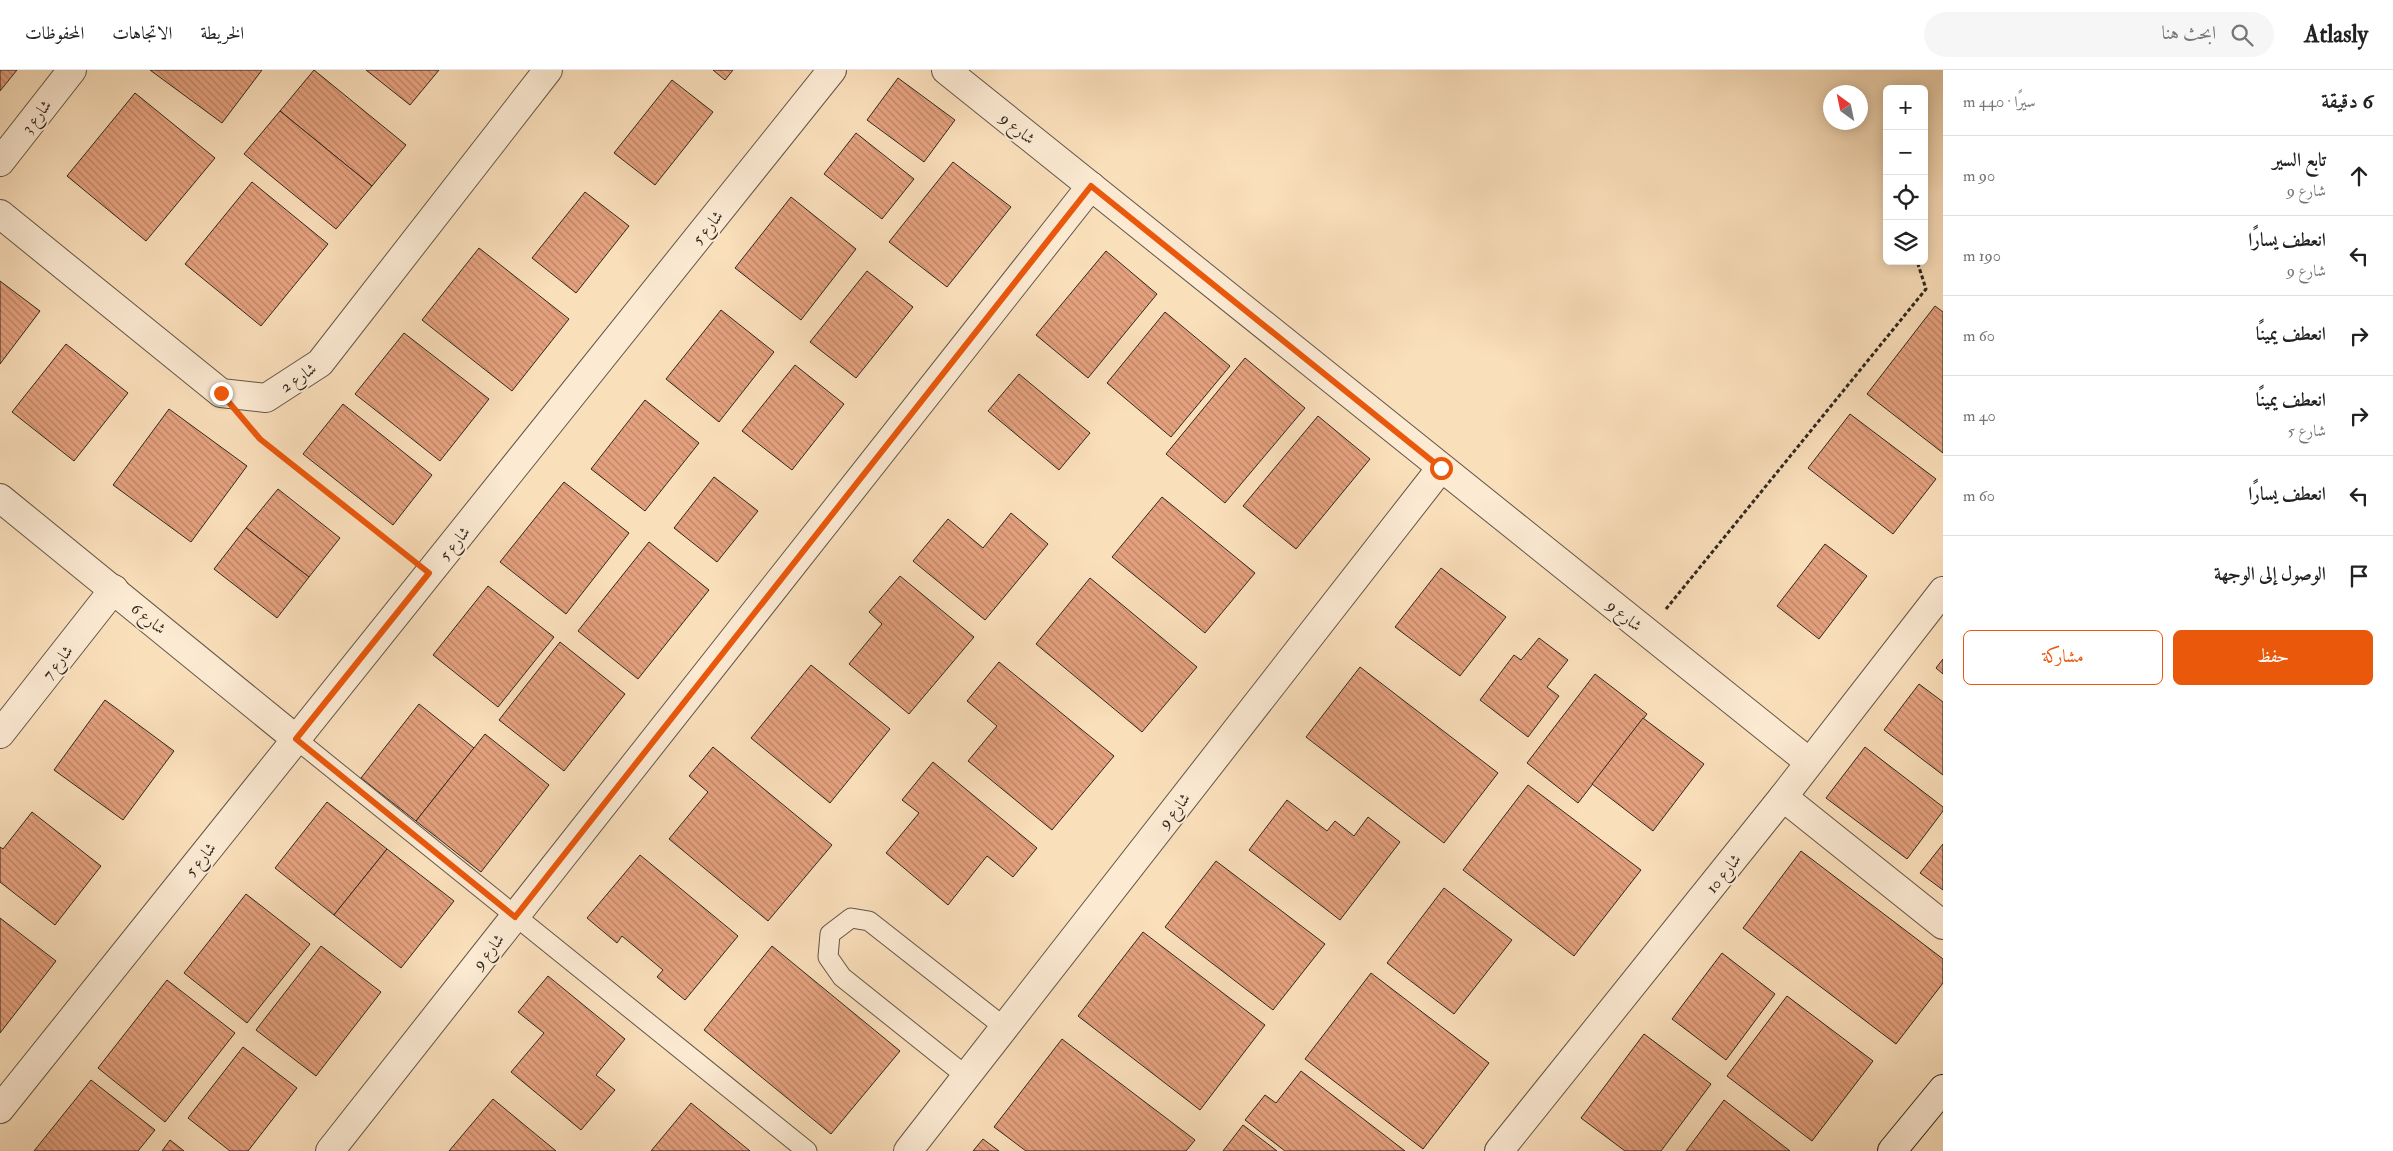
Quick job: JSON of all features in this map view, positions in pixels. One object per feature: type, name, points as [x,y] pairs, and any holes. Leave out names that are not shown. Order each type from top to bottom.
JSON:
[{"type":"street","name":"شارع 3","points":[[0,162],[72,70]]},
{"type":"street","name":"شارع 2","points":[[221,393],[266,398],[320,362],[548,70]]},
{"type":"street","name":"شارع 5","points":[[0,1109],[832,70]]},
{"type":"street","name":"شارع 9","points":[[946,70],[1809,762]]},
{"type":"street","name":"شارع 9","points":[[330,1151],[1091,186]]},
{"type":"street","points":[[0,214],[221,393]]},
{"type":"street","name":"شارع 9","points":[[908,1151],[1441,468]]},
{"type":"street","name":"شارع 6","points":[[0,498],[296,739]]},
{"type":"street","name":"شارع 7","points":[[0,734],[114,589]]},
{"type":"street","name":"شارع 10","points":[[1499,1151],[1783,798],[1809,762],[1943,592]]},
{"type":"street","points":[[1783,798],[1943,925]]},
{"type":"street","points":[[1892,1151],[1943,1089]]},
{"type":"street","points":[[1912,1151],[1910,1140],[1912,1129],[1917,1119]]},
{"type":"lane","points":[[296,739],[807,1151]]},
{"type":"lane","points":[[966,1076],[842,977],[828,957],[830,934],[851,918],[869,921],[1004,1027]]},
{"type":"path","points":[[1647,633],[1926,289],[1918,265]]},
{"type":"path","points":[[221,393],[260,439],[429,573]]},
{"type":"building","points":[[0,70],[17,70],[0,91]]},
{"type":"building","points":[[150,70],[262,70],[222,123]]},
{"type":"building","points":[[314,70],[406,145],[372,186],[280,111]]},
{"type":"building","points":[[366,70],[439,70],[410,105]]},
{"type":"building","points":[[713,70],[733,70],[725,80]]},
{"type":"building","points":[[898,78],[955,120],[924,162],[867,120]]},
{"type":"building","points":[[672,80],[713,112],[655,185],[614,153]]},
{"type":"building","points":[[135,93],[215,158],[146,241],[67,176]]},
{"type":"building","points":[[280,111],[372,186],[336,229],[244,154]]},
{"type":"building","points":[[856,133],[914,179],[882,219],[824,174]]},
{"type":"building","points":[[953,162],[1011,207],[947,287],[889,242]]},
{"type":"building","points":[[252,182],[328,244],[261,326],[185,264]]},
{"type":"building","points":[[585,192],[629,226],[576,293],[532,258]]},
{"type":"building","points":[[791,197],[856,249],[801,320],[735,268]]},
{"type":"building","points":[[479,248],[569,319],[512,391],[422,320]]},
{"type":"building","points":[[1106,251],[1157,294],[1088,378],[1036,335]]},
{"type":"building","points":[[867,271],[913,307],[856,378],[810,342]]},
{"type":"building","points":[[0,281],[40,311],[0,364]]},
{"type":"building","points":[[1935,306],[1943,312],[1943,453],[1867,394]]},
{"type":"building","points":[[721,310],[774,352],[719,422],[666,379]]},
{"type":"building","points":[[1165,312],[1230,366],[1171,437],[1107,383]]},
{"type":"building","points":[[404,333],[489,399],[440,461],[355,394]]},
{"type":"building","points":[[66,344],[128,393],[74,461],[12,412]]},
{"type":"building","points":[[1245,358],[1305,408],[1225,503],[1166,454]]},
{"type":"building","points":[[795,365],[844,404],[792,470],[742,431]]},
{"type":"building","points":[[1019,374],[1090,433],[1059,470],[988,411]]},
{"type":"building","points":[[645,400],[699,443],[645,511],[591,469]]},
{"type":"building","points":[[343,404],[432,475],[393,525],[303,454]]},
{"type":"building","points":[[169,409],[247,466],[191,542],[113,485]]},
{"type":"building","points":[[1850,414],[1936,479],[1893,534],[1808,468]]},
{"type":"building","points":[[1318,416],[1370,459],[1296,549],[1243,506]]},
{"type":"building","points":[[714,477],[758,511],[717,562],[674,528]]},
{"type":"building","points":[[564,482],[629,533],[566,614],[500,562]]},
{"type":"building","points":[[278,489],[340,538],[309,577],[246,528]]},
{"type":"building","points":[[1162,497],[1255,573],[1205,633],[1112,557]]},
{"type":"building","points":[[1011,513],[1048,544],[985,620],[913,561],[948,519],[983,548]]},
{"type":"building","points":[[246,528],[309,577],[277,618],[214,569]]},
{"type":"building","points":[[649,542],[709,590],[638,679],[578,631]]},
{"type":"building","points":[[1825,544],[1867,576],[1819,639],[1777,606]]},
{"type":"building","points":[[1441,568],[1506,617],[1460,676],[1395,627]]},
{"type":"building","points":[[900,576],[974,637],[909,714],[849,664],[882,624],[869,612]]},
{"type":"building","points":[[1090,578],[1197,667],[1142,732],[1036,644]]},
{"type":"building","points":[[488,586],[554,637],[498,707],[433,655]]},
{"type":"building","points":[[1539,638],[1568,660],[1547,687],[1559,696],[1528,737],[1480,700],[1514,655],[1521,660]]},
{"type":"building","points":[[560,642],[625,694],[564,771],[499,720]]},
{"type":"building","points":[[1943,659],[1943,674],[1936,668]]},
{"type":"building","points":[[999,662],[1114,756],[1052,830],[968,761],[997,726],[967,701]]},
{"type":"building","points":[[811,665],[890,729],[830,803],[751,738]]},
{"type":"building","points":[[1360,667],[1498,773],[1444,843],[1306,737]]},
{"type":"building","points":[[1595,674],[1647,714],[1578,803],[1527,763]]},
{"type":"building","points":[[1919,684],[1943,702],[1943,775],[1884,730]]},
{"type":"building","points":[[105,700],[174,751],[123,820],[54,770]]},
{"type":"building","points":[[419,704],[474,748],[416,821],[361,778]]},
{"type":"building","points":[[1643,718],[1704,764],[1653,831],[1592,784]]},
{"type":"building","points":[[485,734],[549,785],[481,872],[416,821]]},
{"type":"building","points":[[713,747],[832,845],[768,921],[669,839],[708,792],[689,776]]},
{"type":"building","points":[[1865,747],[1943,807],[1943,811],[1907,859],[1826,798]]},
{"type":"building","points":[[933,762],[1037,848],[1013,877],[987,856],[948,905],[886,853],[919,813],[902,800]]},
{"type":"building","points":[[1528,785],[1641,870],[1574,956],[1463,870]]},
{"type":"building","points":[[1287,800],[1327,831],[1335,821],[1354,836],[1368,817],[1400,842],[1340,920],[1249,850]]},
{"type":"building","points":[[327,802],[387,849],[334,915],[275,868]]},
{"type":"building","points":[[32,812],[101,866],[55,925],[0,882],[0,847],[3,849]]},
{"type":"building","points":[[1943,844],[1943,890],[1920,873]]},
{"type":"building","points":[[387,849],[454,901],[401,968],[334,915]]},
{"type":"building","points":[[1801,851],[1943,959],[1943,983],[1896,1044],[1743,928]]},
{"type":"building","points":[[640,855],[738,936],[685,1000],[657,977],[663,970],[622,936],[617,943],[587,918]]},
{"type":"building","points":[[1216,861],[1325,944],[1273,1010],[1165,927]]},
{"type":"building","points":[[1444,888],[1512,940],[1454,1014],[1387,963]]},
{"type":"building","points":[[246,894],[310,944],[247,1023],[184,973]]},
{"type":"building","points":[[0,918],[56,961],[0,1033]]},
{"type":"building","points":[[1143,932],[1265,1025],[1200,1110],[1078,1016]]},
{"type":"building","points":[[321,946],[381,992],[316,1076],[256,1030]]},
{"type":"building","points":[[772,946],[900,1051],[831,1134],[704,1030]]},
{"type":"building","points":[[1722,953],[1775,994],[1726,1060],[1672,1019]]},
{"type":"building","points":[[1371,973],[1489,1063],[1423,1149],[1305,1059]]},
{"type":"building","points":[[548,976],[625,1039],[596,1075],[615,1090],[581,1130],[511,1072],[544,1033],[518,1012]]},
{"type":"building","points":[[167,980],[235,1033],[165,1122],[98,1068]]},
{"type":"building","points":[[1787,996],[1873,1061],[1812,1141],[1727,1076]]},
{"type":"building","points":[[1644,1034],[1711,1084],[1661,1151],[1625,1151],[1581,1118]]},
{"type":"building","points":[[1062,1039],[1195,1140],[1186,1151],[1026,1151],[994,1127]]},
{"type":"building","points":[[243,1047],[297,1088],[248,1151],[230,1151],[188,1118]]},
{"type":"building","points":[[1301,1071],[1405,1151],[1285,1151],[1245,1120],[1265,1095],[1276,1103]]},
{"type":"building","points":[[91,1080],[155,1130],[138,1151],[34,1151]]},
{"type":"building","points":[[493,1099],[556,1151],[449,1151]]},
{"type":"building","points":[[1724,1100],[1790,1151],[1686,1151]]},
{"type":"building","points":[[691,1103],[750,1151],[651,1151]]},
{"type":"building","points":[[1243,1125],[1277,1151],[1223,1151]]},
{"type":"building","points":[[983,1139],[999,1151],[973,1151]]},
{"type":"building","points":[[170,1140],[184,1151],[162,1151]]},
{"type":"route","points":[[221,393],[260,439],[429,573],[296,739],[515,917],[1091,186],[1441,468]]}]
